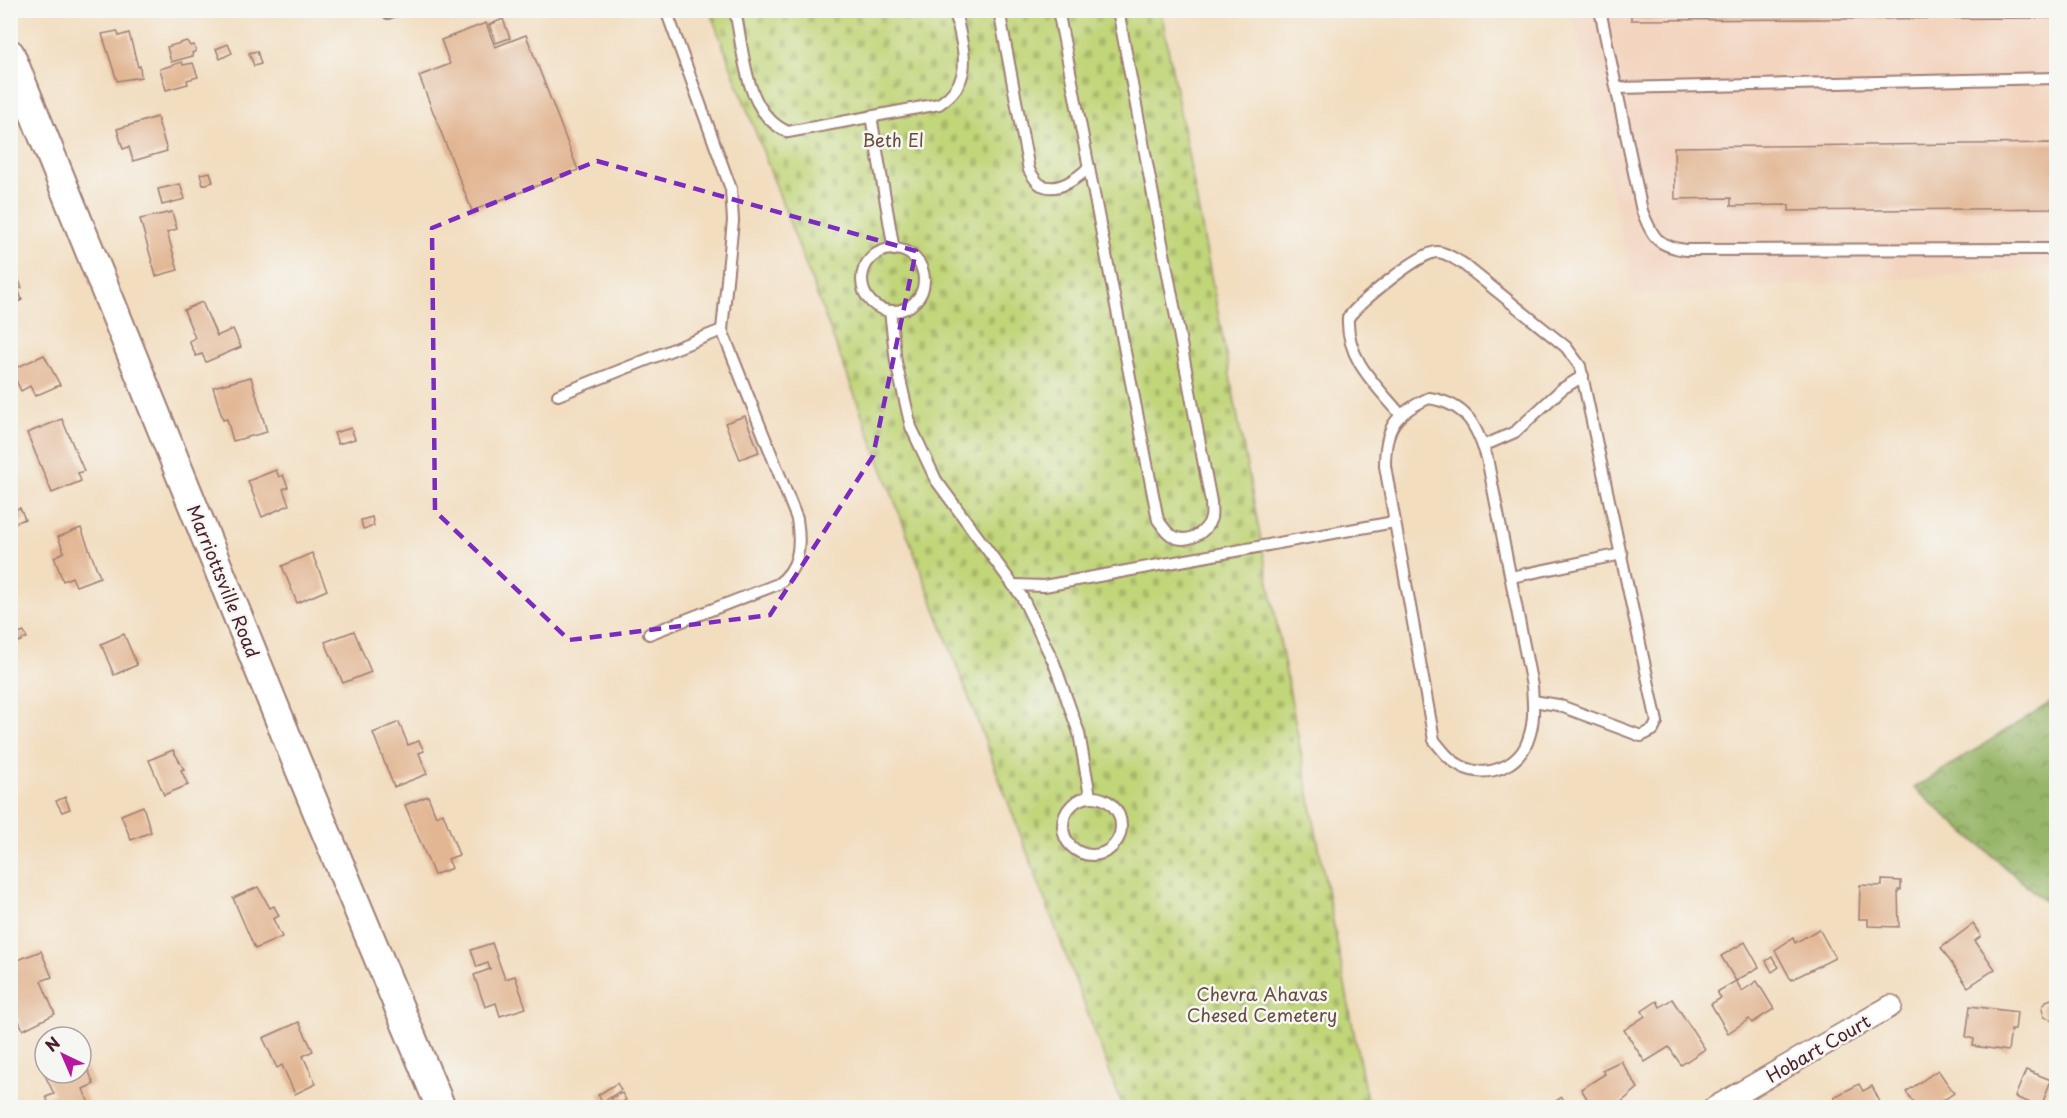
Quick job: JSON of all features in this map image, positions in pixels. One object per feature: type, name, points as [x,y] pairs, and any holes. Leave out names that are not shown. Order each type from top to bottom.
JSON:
[{"type":"main road","name":"Marriottsville Road","points":[[10,54],[296,760],[441,1107]]},
{"type":"street","name":"Hobart Court","points":[[1714,1107],[1891,1006]]},
{"type":"lane","points":[[387,10],[388,14],[396,10]]},
{"type":"lane","points":[[649,634],[778,584],[788,576],[798,553],[800,537],[797,519],[722,330],[733,221],[731,189],[666,10]]},
{"type":"lane","points":[[735,10],[755,100],[775,126],[788,132],[939,104],[953,95],[961,84],[964,73],[955,10]]},
{"type":"lane","points":[[999,10],[1029,170],[1039,184],[1047,186],[1077,178],[1089,167]]},
{"type":"lane","points":[[1058,10],[1158,520],[1170,535],[1182,540],[1195,537],[1204,528],[1211,518],[1211,502],[1118,10]]},
{"type":"lane","points":[[1600,10],[1642,211],[1651,231],[1668,248],[2056,249]]},
{"type":"lane","points":[[1617,88],[2056,78]]},
{"type":"lane","points":[[871,116],[894,250]]},
{"type":"lane","points":[[894,250],[907,253],[916,259],[924,279],[917,300],[909,307],[890,311],[871,302],[862,282],[868,262],[876,254],[894,250]]},
{"type":"lane","points":[[1401,415],[1358,363],[1351,346],[1348,318],[1367,297],[1424,257],[1435,252],[1448,254],[1462,263],[1566,348],[1580,366],[1658,717],[1653,730],[1641,736],[1558,705],[1533,701]]},
{"type":"lane","points":[[890,311],[902,395],[915,438],[936,480],[1022,597],[1054,663],[1079,734],[1090,796]]},
{"type":"lane","points":[[558,395],[722,330]]},
{"type":"lane","points":[[1483,446],[1515,432],[1562,389],[1583,376]]},
{"type":"lane","points":[[1429,398],[1446,401],[1470,420],[1483,446],[1510,577],[1534,715],[1529,739],[1512,763],[1499,769],[1474,772],[1459,766],[1444,753],[1434,740],[1384,466],[1385,440],[1401,415],[1410,406],[1429,398]]},
{"type":"lane","points":[[1013,585],[1044,586],[1394,522]]},
{"type":"lane","points":[[1187,538],[1190,559]]},
{"type":"lane","points":[[1510,577],[1622,554]]},
{"type":"lane","points":[[1090,796],[1105,799],[1114,805],[1122,825],[1115,844],[1101,854],[1091,855],[1072,848],[1065,838],[1063,828],[1069,808],[1076,801],[1090,796]]},
{"type":"highlighted area","points":[[597,161],[916,251],[873,456],[770,615],[569,640],[435,511],[432,228]]},
{"type":"shaded area","points":[[1571,11],[2056,11],[2056,268],[1635,296]]},
{"type":"green space","points":[[710,11],[1161,11],[1368,1107],[1123,1107]]},
{"type":"green space","points":[[2056,699],[2056,911],[1914,788]]},
{"type":"building","points":[[1631,10],[2056,10],[2056,18],[1631,20]]},
{"type":"building","points":[[503,19],[510,38],[496,43],[489,25]]},
{"type":"building","points":[[486,23],[495,47],[526,35],[578,170],[472,211],[419,76],[450,64],[441,40]]},
{"type":"building","points":[[117,31],[119,36],[129,33],[138,67],[140,66],[141,77],[117,81],[102,34]]},
{"type":"building","points":[[187,41],[190,46],[194,45],[196,51],[192,53],[193,56],[171,62],[167,47]]},
{"type":"building","points":[[228,44],[232,53],[220,59],[216,49]]},
{"type":"building","points":[[257,51],[261,64],[254,66],[249,53]]},
{"type":"building","points":[[182,62],[183,65],[193,63],[198,77],[187,80],[188,84],[166,90],[160,69]]},
{"type":"building","points":[[157,117],[167,151],[133,161],[129,147],[123,149],[117,129]]},
{"type":"building","points":[[2056,143],[2056,208],[1789,211],[1789,205],[1731,206],[1731,198],[1675,199],[1674,147]]},
{"type":"building","points":[[210,172],[213,182],[203,185],[200,174]]},
{"type":"building","points":[[180,184],[185,199],[162,205],[158,189]]},
{"type":"building","points":[[172,212],[177,229],[167,232],[178,270],[156,276],[140,219]]},
{"type":"building","points":[[10,259],[22,288],[18,289],[22,300],[10,305]]},
{"type":"building","points":[[202,302],[217,336],[233,329],[241,347],[206,362],[202,354],[196,356],[189,341],[195,338],[184,310]]},
{"type":"building","points":[[44,355],[60,385],[35,396],[30,386],[21,391],[11,370]]},
{"type":"building","points":[[251,377],[267,432],[233,441],[227,419],[223,420],[213,387]]},
{"type":"building","points":[[745,416],[759,452],[740,459],[725,423]]},
{"type":"building","points":[[62,419],[84,471],[78,473],[81,481],[52,493],[27,433]]},
{"type":"building","points":[[351,428],[355,439],[338,444],[334,433]]},
{"type":"building","points":[[276,470],[279,477],[283,475],[288,487],[283,489],[289,505],[262,517],[248,481]]},
{"type":"building","points":[[20,508],[25,519],[10,525],[10,511]]},
{"type":"building","points":[[372,517],[374,526],[363,529],[361,520]]},
{"type":"building","points":[[81,528],[100,577],[76,586],[72,577],[63,581],[54,557],[64,552],[58,537]]},
{"type":"building","points":[[312,553],[327,590],[297,603],[282,566]]},
{"type":"building","points":[[354,631],[371,672],[343,683],[325,642]]},
{"type":"building","points":[[24,632],[27,638],[16,643],[13,636]]},
{"type":"building","points":[[124,634],[137,665],[114,675],[101,644]]},
{"type":"building","points":[[399,722],[408,745],[419,741],[424,751],[419,753],[427,774],[394,787],[373,733]]},
{"type":"building","points":[[173,750],[184,769],[181,770],[188,785],[164,795],[149,760]]},
{"type":"building","points":[[428,796],[436,816],[443,813],[459,855],[448,859],[452,868],[434,875],[405,805]]},
{"type":"building","points":[[65,797],[70,809],[62,812],[56,801]]},
{"type":"building","points":[[143,806],[151,832],[131,840],[121,815]]},
{"type":"building","points":[[1882,880],[1901,881],[1901,890],[1898,890],[1899,927],[1868,926],[1868,919],[1859,919],[1860,885],[1882,886]]},
{"type":"building","points":[[258,887],[270,908],[274,906],[279,916],[273,919],[282,937],[255,949],[233,898]]},
{"type":"building","points":[[1973,924],[1981,936],[1975,941],[1995,969],[1968,987],[1941,948]]},
{"type":"building","points":[[1819,929],[1835,958],[1791,980],[1775,950],[1793,938],[1795,943]]},
{"type":"building","points":[[1745,942],[1759,967],[1736,981],[1721,956]]},
{"type":"building","points":[[492,943],[505,979],[515,976],[526,1008],[500,1016],[496,1003],[485,1007],[474,975],[490,969],[488,963],[477,967],[471,950]]},
{"type":"building","points":[[41,951],[52,977],[41,981],[55,1014],[23,1030],[11,1003],[14,1001],[10,993],[10,963]]},
{"type":"building","points":[[1772,957],[1779,967],[1772,972],[1766,961]]},
{"type":"building","points":[[1736,981],[1742,991],[1757,981],[1774,1009],[1752,1023],[1749,1019],[1728,1033],[1711,1004],[1721,998],[1717,992]]},
{"type":"building","points":[[2054,998],[2056,1018],[2053,1020],[2044,1017],[2042,1008],[2046,1001]]},
{"type":"building","points":[[1672,999],[1705,1049],[1681,1065],[1669,1047],[1645,1062],[1624,1030],[1645,1016],[1642,1011],[1657,1001],[1660,1007]]},
{"type":"building","points":[[1970,1006],[2017,1012],[2015,1030],[2011,1030],[2008,1051],[1973,1046],[1974,1039],[1966,1037]]},
{"type":"building","points":[[299,1022],[313,1051],[303,1056],[316,1084],[295,1094],[282,1065],[277,1068],[263,1038]]},
{"type":"building","points":[[1621,1061],[1638,1088],[1614,1108],[1593,1108],[1581,1089],[1605,1074],[1602,1070]]},
{"type":"building","points":[[1938,1070],[1954,1093],[1944,1100],[1949,1106],[1934,1108],[1932,1104],[1927,1108],[1917,1108],[1906,1092]]},
{"type":"building","points":[[2026,1070],[2051,1080],[2041,1107],[2015,1097]]},
{"type":"building","points":[[617,1083],[621,1090],[603,1102],[598,1095]]},
{"type":"building","points":[[1859,1084],[1863,1091],[1872,1086],[1883,1108],[1839,1108],[1834,1097]]},
{"type":"building","points":[[50,1085],[92,1085],[83,1089],[91,1108],[51,1108],[46,1097],[54,1094]]},
{"type":"building","points":[[622,1093],[626,1100],[615,1106],[611,1098]]},
{"type":"building","points":[[1562,1097],[1568,1108],[1545,1108]]},
{"type":"park label","name":"Beth El","points":[[893,139]]},
{"type":"park label","name":"Chevra Ahavas Chesed Cemetery","points":[[1262,1003]]}]
